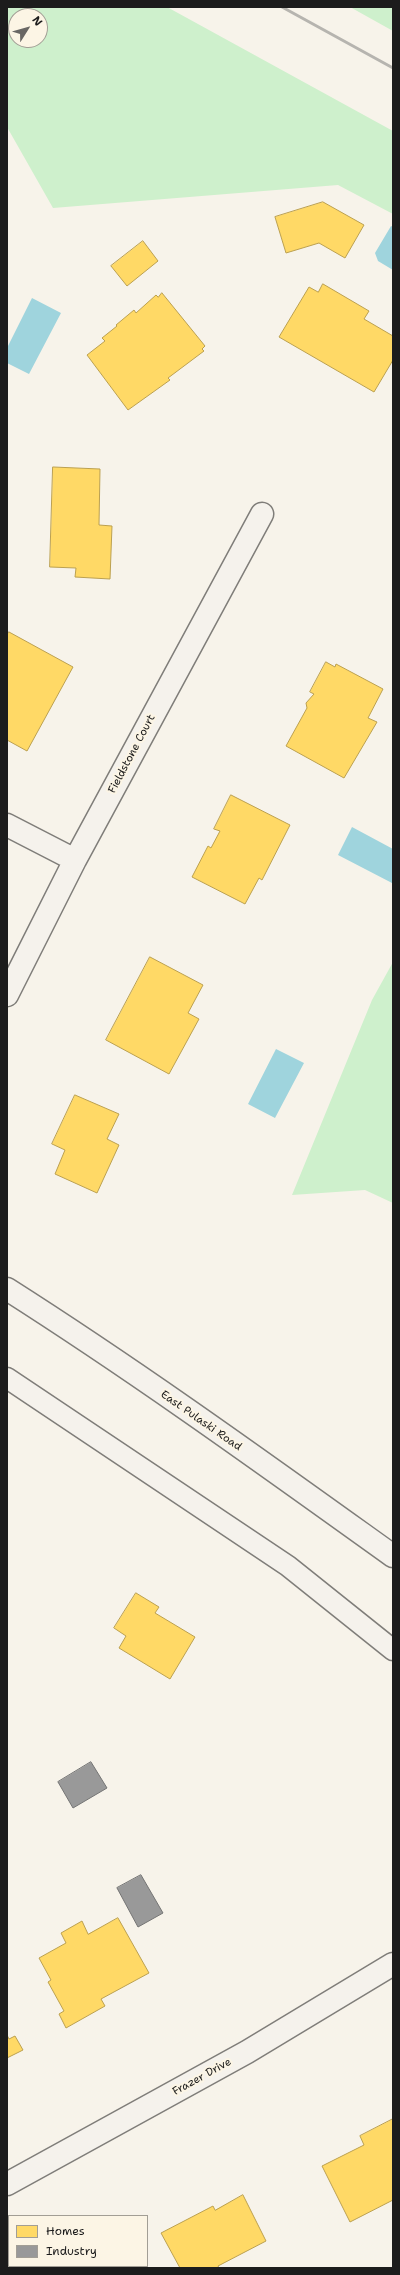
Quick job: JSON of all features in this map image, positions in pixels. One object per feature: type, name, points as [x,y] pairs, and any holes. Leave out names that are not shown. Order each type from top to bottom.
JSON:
[{"type":"street","name":"Fieldstone Court","points":[[7,995],[75,860],[262,514]]},
{"type":"street","points":[[7,826],[75,860]]},
{"type":"street","name":"East Pulaski Road","points":[[7,1289],[51,1317],[284,1478],[393,1556]]},
{"type":"street","name":"Frazer Drive","points":[[7,2184],[247,2052],[393,1964]]},
{"type":"lane","points":[[7,1378],[288,1566],[393,1650]]},
{"type":"green space","points":[[7,7],[167,7],[393,131],[393,214],[338,185],[53,208],[7,127]]},
{"type":"green space","points":[[350,7],[393,7],[393,31]]},
{"type":"green space","points":[[393,962],[393,1203],[365,1190],[292,1195],[372,1000]]},
{"type":"water","points":[[391,226],[393,227],[393,270],[378,261],[375,253]]},
{"type":"water","points":[[32,298],[61,313],[29,374],[7,363],[7,348]]},
{"type":"water","points":[[352,827],[393,849],[392,883],[338,855]]},
{"type":"water","points":[[276,1049],[304,1063],[275,1118],[248,1104]]},
{"type":"building: Homes","points":[[323,202],[364,225],[345,258],[319,243],[286,253],[275,217]]},
{"type":"building: Homes","points":[[143,241],[158,261],[127,286],[111,266]]},
{"type":"building: Homes","points":[[323,284],[369,311],[364,319],[393,336],[393,360],[374,392],[279,337],[309,287],[318,292]]},
{"type":"building: Homes","points":[[162,293],[205,346],[202,349],[204,351],[168,378],[170,380],[128,410],[87,355],[105,341],[102,338],[134,310],[136,313],[156,295],[158,297]]},
{"type":"building: Homes","points":[[53,467],[100,469],[99,525],[112,526],[110,579],[75,577],[76,568],[50,567]]},
{"type":"building: Homes","points":[[9,632],[73,667],[27,751],[7,740],[7,635]]},
{"type":"building: Homes","points":[[326,662],[335,667],[336,664],[383,689],[368,718],[377,722],[344,778],[286,746],[307,708],[306,703],[314,694],[310,692]]},
{"type":"building: Homes","points":[[231,795],[290,825],[262,880],[259,878],[245,904],[192,877],[208,846],[211,848],[220,831],[214,829]]},
{"type":"building: Homes","points":[[150,957],[203,985],[188,1013],[199,1019],[169,1074],[106,1040]]},
{"type":"building: Homes","points":[[75,1095],[119,1114],[107,1139],[119,1145],[97,1193],[55,1174],[65,1150],[52,1144]]},
{"type":"building: Homes","points":[[136,1593],[159,1607],[155,1613],[195,1637],[170,1679],[119,1648],[126,1636],[114,1628]]},
{"type":"building: Homes","points":[[118,1918],[149,1973],[101,1999],[105,2006],[66,2028],[59,2014],[64,2011],[48,1982],[51,1980],[39,1958],[66,1943],[61,1933],[82,1921],[88,1934]]},
{"type":"building: Homes","points":[[7,2035],[9,2039],[15,2036],[23,2050],[7,2058]]},
{"type":"building: Homes","points":[[393,2119],[393,2200],[350,2222],[322,2166],[364,2145],[360,2136]]},
{"type":"building: Homes","points":[[243,2195],[266,2241],[218,2266],[219,2268],[180,2268],[161,2233],[213,2206],[215,2210]]},
{"type":"building: Industry","points":[[91,1762],[107,1788],[73,1808],[58,1782]]},
{"type":"building: Industry","points":[[141,1875],[163,1913],[138,1927],[117,1888]]},
{"type":"railway","points":[[282,7],[393,68]]}]
